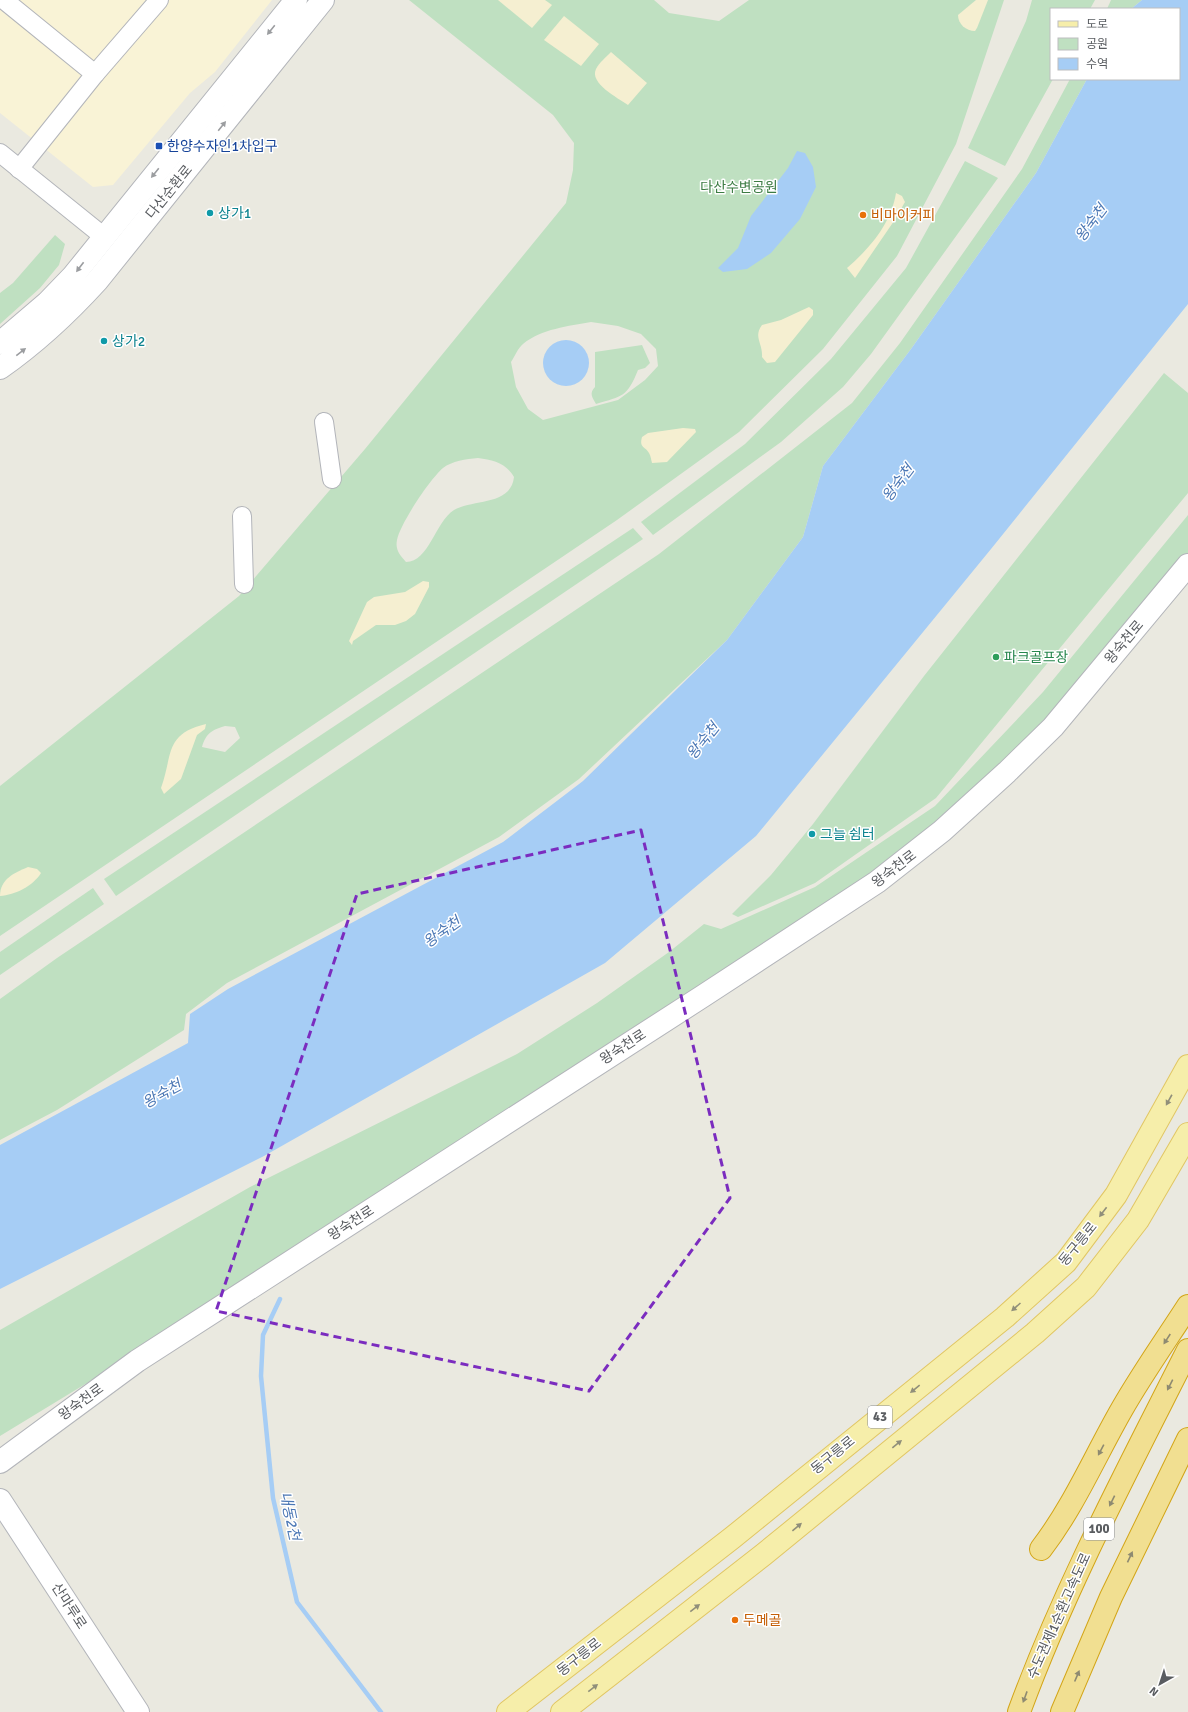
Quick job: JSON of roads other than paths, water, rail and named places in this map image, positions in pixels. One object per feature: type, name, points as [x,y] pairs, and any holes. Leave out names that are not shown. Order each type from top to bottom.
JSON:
[{"type":"highway","points":[[1041,1549],[1074,1502],[1123,1408],[1188,1306]]},
{"type":"highway","name":"수도권제1순환고속도로","points":[[1020,1712],[1033,1674],[1084,1558],[1188,1350]]},
{"type":"highway","points":[[1062,1712],[1111,1598],[1188,1439]]},
{"type":"main road","name":"동구릉로","points":[[508,1712],[738,1533],[1005,1317],[1066,1262],[1116,1195],[1188,1066]]},
{"type":"main road","name":"43","points":[[562,1712],[763,1555],[1035,1333],[1086,1287],[1138,1220],[1188,1134]]},
{"type":"street","points":[[4,0],[95,74]]},
{"type":"street","points":[[20,169],[95,74],[158,0]]},
{"type":"street","name":"다산순환로","points":[[0,343],[47,303],[73,276],[103,236],[296,0]]},
{"type":"street","name":"다산순환로","points":[[0,368],[43,336],[66,315],[97,281],[323,0]]},
{"type":"street","points":[[0,153],[103,236]]},
{"type":"street","points":[[324,422],[332,479]]},
{"type":"street","points":[[242,516],[244,584]]},
{"type":"street","name":"왕숙천로","points":[[0,1462],[136,1361],[690,1005],[877,882],[942,831],[1007,772],[1053,727],[1188,564]]},
{"type":"street","name":"산마루로","points":[[0,1500],[138,1712]]},
{"type":"water","name":"왕숙천","points":[[1142,0],[1188,0],[1188,304],[991,549],[756,836],[605,963],[264,1156],[0,1289],[0,1145],[188,1043],[190,1014],[228,989],[503,842],[583,781],[727,640],[803,537],[823,466],[911,349],[1036,173],[1086,80],[1180,80],[1180,8],[1132,8]]},
{"type":"water","points":[[797,151],[805,153],[813,167],[816,187],[800,219],[771,253],[747,269],[723,272],[718,268],[738,248],[751,216],[788,168]]},
{"type":"water","points":[[561,340],[571,340],[579,344],[585,350],[589,358],[589,368],[585,376],[579,382],[571,386],[561,386],[553,382],[547,376],[543,368],[543,358],[547,350],[553,344]]},
{"type":"waterway","name":"내동2천","points":[[280,1299],[263,1335],[261,1376],[273,1498],[297,1602],[381,1712]]},
{"type":"place","name":"한양수자인1차입구","points":[[159,146]]},
{"type":"place","name":"상가1","points":[[210,213]]},
{"type":"place","name":"비마이커피","points":[[863,215]]},
{"type":"place","name":"상가2","points":[[104,341]]},
{"type":"place","name":"파크골프장","points":[[996,657]]},
{"type":"place","name":"그늘 쉼터","points":[[812,834]]},
{"type":"place","name":"두메골","points":[[735,1620]]},
{"type":"park label","name":"다산수변공원","points":[[739,187]]}]
